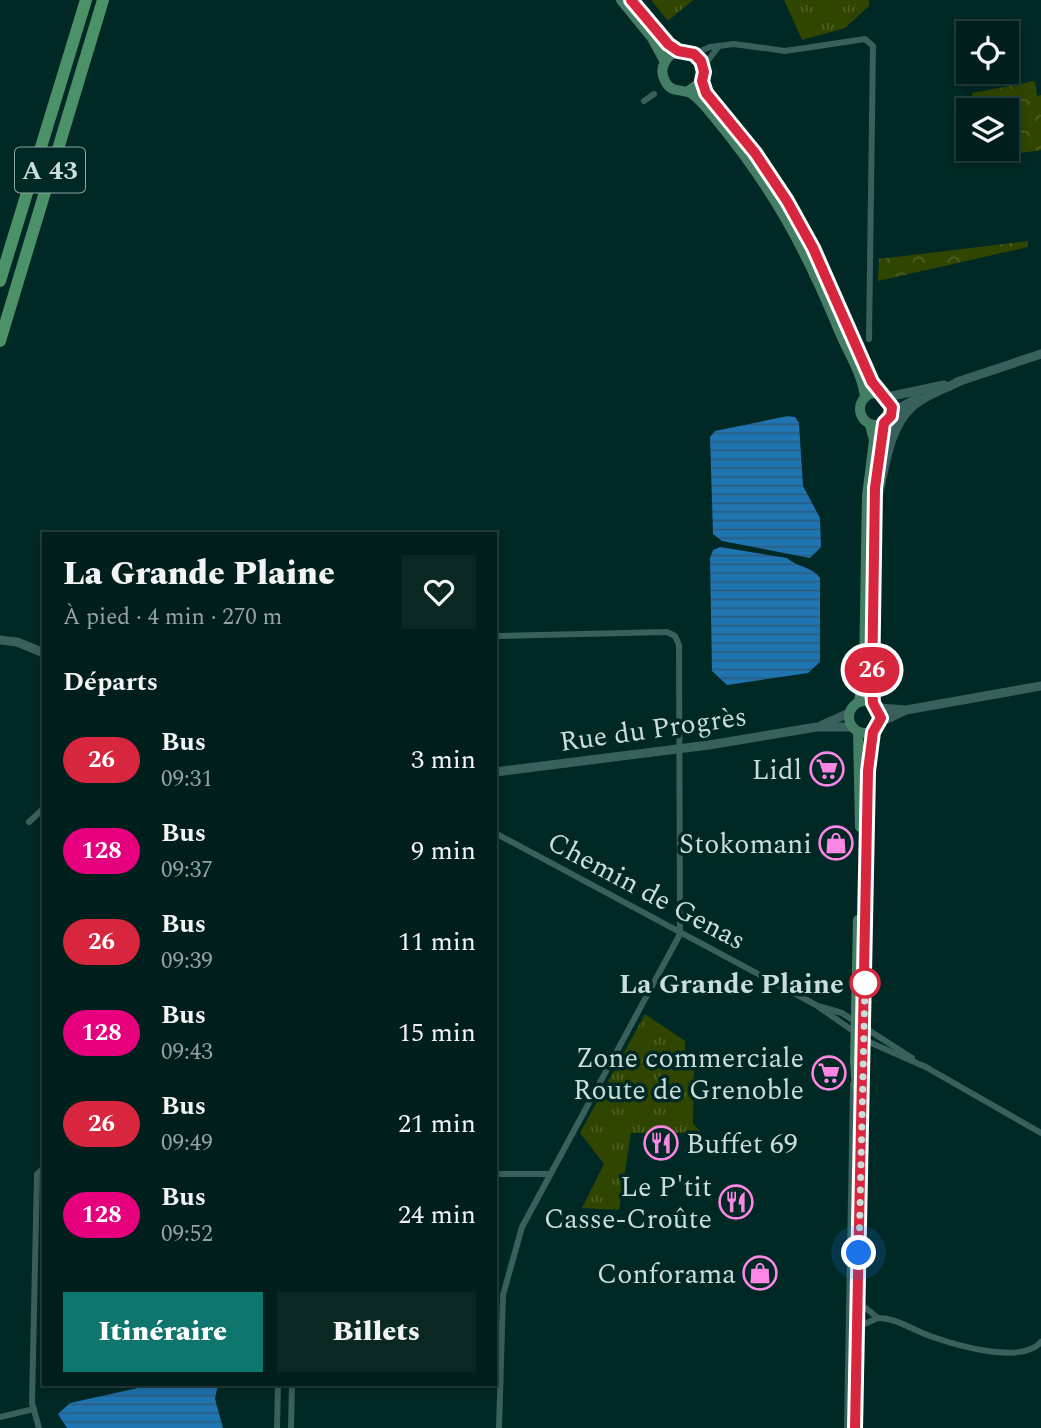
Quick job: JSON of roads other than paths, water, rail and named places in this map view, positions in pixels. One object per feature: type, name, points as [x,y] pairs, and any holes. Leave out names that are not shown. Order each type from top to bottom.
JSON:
[{"type":"highway","name":"A 43","points":[[0,281],[86,0]]},
{"type":"highway","name":"A 43","points":[[0,341],[103,0]]},
{"type":"main road","points":[[621,0],[656,44],[665,62]]},
{"type":"main road","points":[[631,0],[668,44],[678,51],[694,54],[703,67],[702,81],[711,102],[755,153],[793,211],[821,265],[853,343],[892,412],[884,423],[875,488],[876,705],[881,723],[873,732],[868,771],[860,1030],[855,1061],[857,1089],[853,1428]]},
{"type":"main road","points":[[678,51],[665,62],[662,72],[665,82],[677,91],[687,92],[705,106],[787,217],[811,263],[858,370],[865,397],[860,405],[860,415],[870,425],[874,440],[867,496],[864,668],[859,702],[849,713],[855,729],[863,1088],[853,1428]]},
{"type":"main road","points":[[687,92],[702,81]]},
{"type":"main road","points":[[865,397],[884,395]]},
{"type":"main road","points":[[870,425],[884,423]]},
{"type":"main road","points":[[859,702],[876,705]]},
{"type":"main road","points":[[855,729],[873,732]]},
{"type":"street","points":[[694,54],[720,45],[734,44],[785,51],[864,39],[873,46],[869,339]]},
{"type":"street","points":[[703,67],[720,45]]},
{"type":"street","points":[[644,101],[654,94]]},
{"type":"street","points":[[892,412],[960,381],[1041,354]]},
{"type":"street","points":[[884,395],[960,381]]},
{"type":"street","points":[[876,507],[897,429],[906,413],[923,399],[960,381]]},
{"type":"street","points":[[497,636],[667,632],[675,636],[679,645],[680,932],[522,1227],[503,1295],[499,1428]]},
{"type":"street","points":[[0,640],[17,642],[42,652]]},
{"type":"street","points":[[881,723],[906,710],[1041,686]]},
{"type":"street","points":[[876,705],[906,710]]},
{"type":"street","name":"Rue du Progrès","points":[[817,727],[849,713]]},
{"type":"street","name":"Rue du Progrès","points":[[497,772],[817,727],[855,729]]},
{"type":"street","points":[[29,822],[42,810]]},
{"type":"street","name":"Chemin de Genas","points":[[497,833],[816,1005],[1041,1133]]},
{"type":"street","name":"Chemin de Genas","points":[[816,1005],[928,1068]]},
{"type":"street","points":[[853,1428],[862,1325],[863,1088]]},
{"type":"street","points":[[39,1428],[34,1409],[41,1170]]},
{"type":"street","points":[[497,1174],[550,1174]]},
{"type":"street","points":[[862,1305],[878,1318]]},
{"type":"street","points":[[862,1325],[878,1318],[894,1320],[931,1337],[998,1352],[1020,1352],[1041,1342]]},
{"type":"street","points":[[277,1428],[278,1386]]},
{"type":"street","points":[[291,1428],[292,1386]]},
{"type":"street","points":[[0,1417],[34,1409]]},
{"type":"water","points":[[788,416],[795,417],[799,423],[803,486],[820,518],[821,547],[810,558],[722,541],[713,534],[710,437],[715,431]]},
{"type":"water","points":[[720,547],[787,558],[820,578],[820,662],[808,673],[727,685],[712,671],[710,558],[713,550]]},
{"type":"water","points":[[147,1386],[218,1386],[215,1399],[223,1428],[67,1428],[58,1414],[70,1403]]},
{"type":"place","name":"Lidl","points":[[827,769]]},
{"type":"place","name":"Stokomani","points":[[836,843]]},
{"type":"place","name":"La Grande Plaine","points":[[865,983]]},
{"type":"place","name":"Zone commerciale Route de Grenoble","points":[[829,1073]]},
{"type":"place","name":"Buffet 69","points":[[661,1143]]},
{"type":"place","name":"Le P'tit Casse-Croûte","points":[[736,1202]]},
{"type":"place","name":"Conforama","points":[[760,1273]]}]
